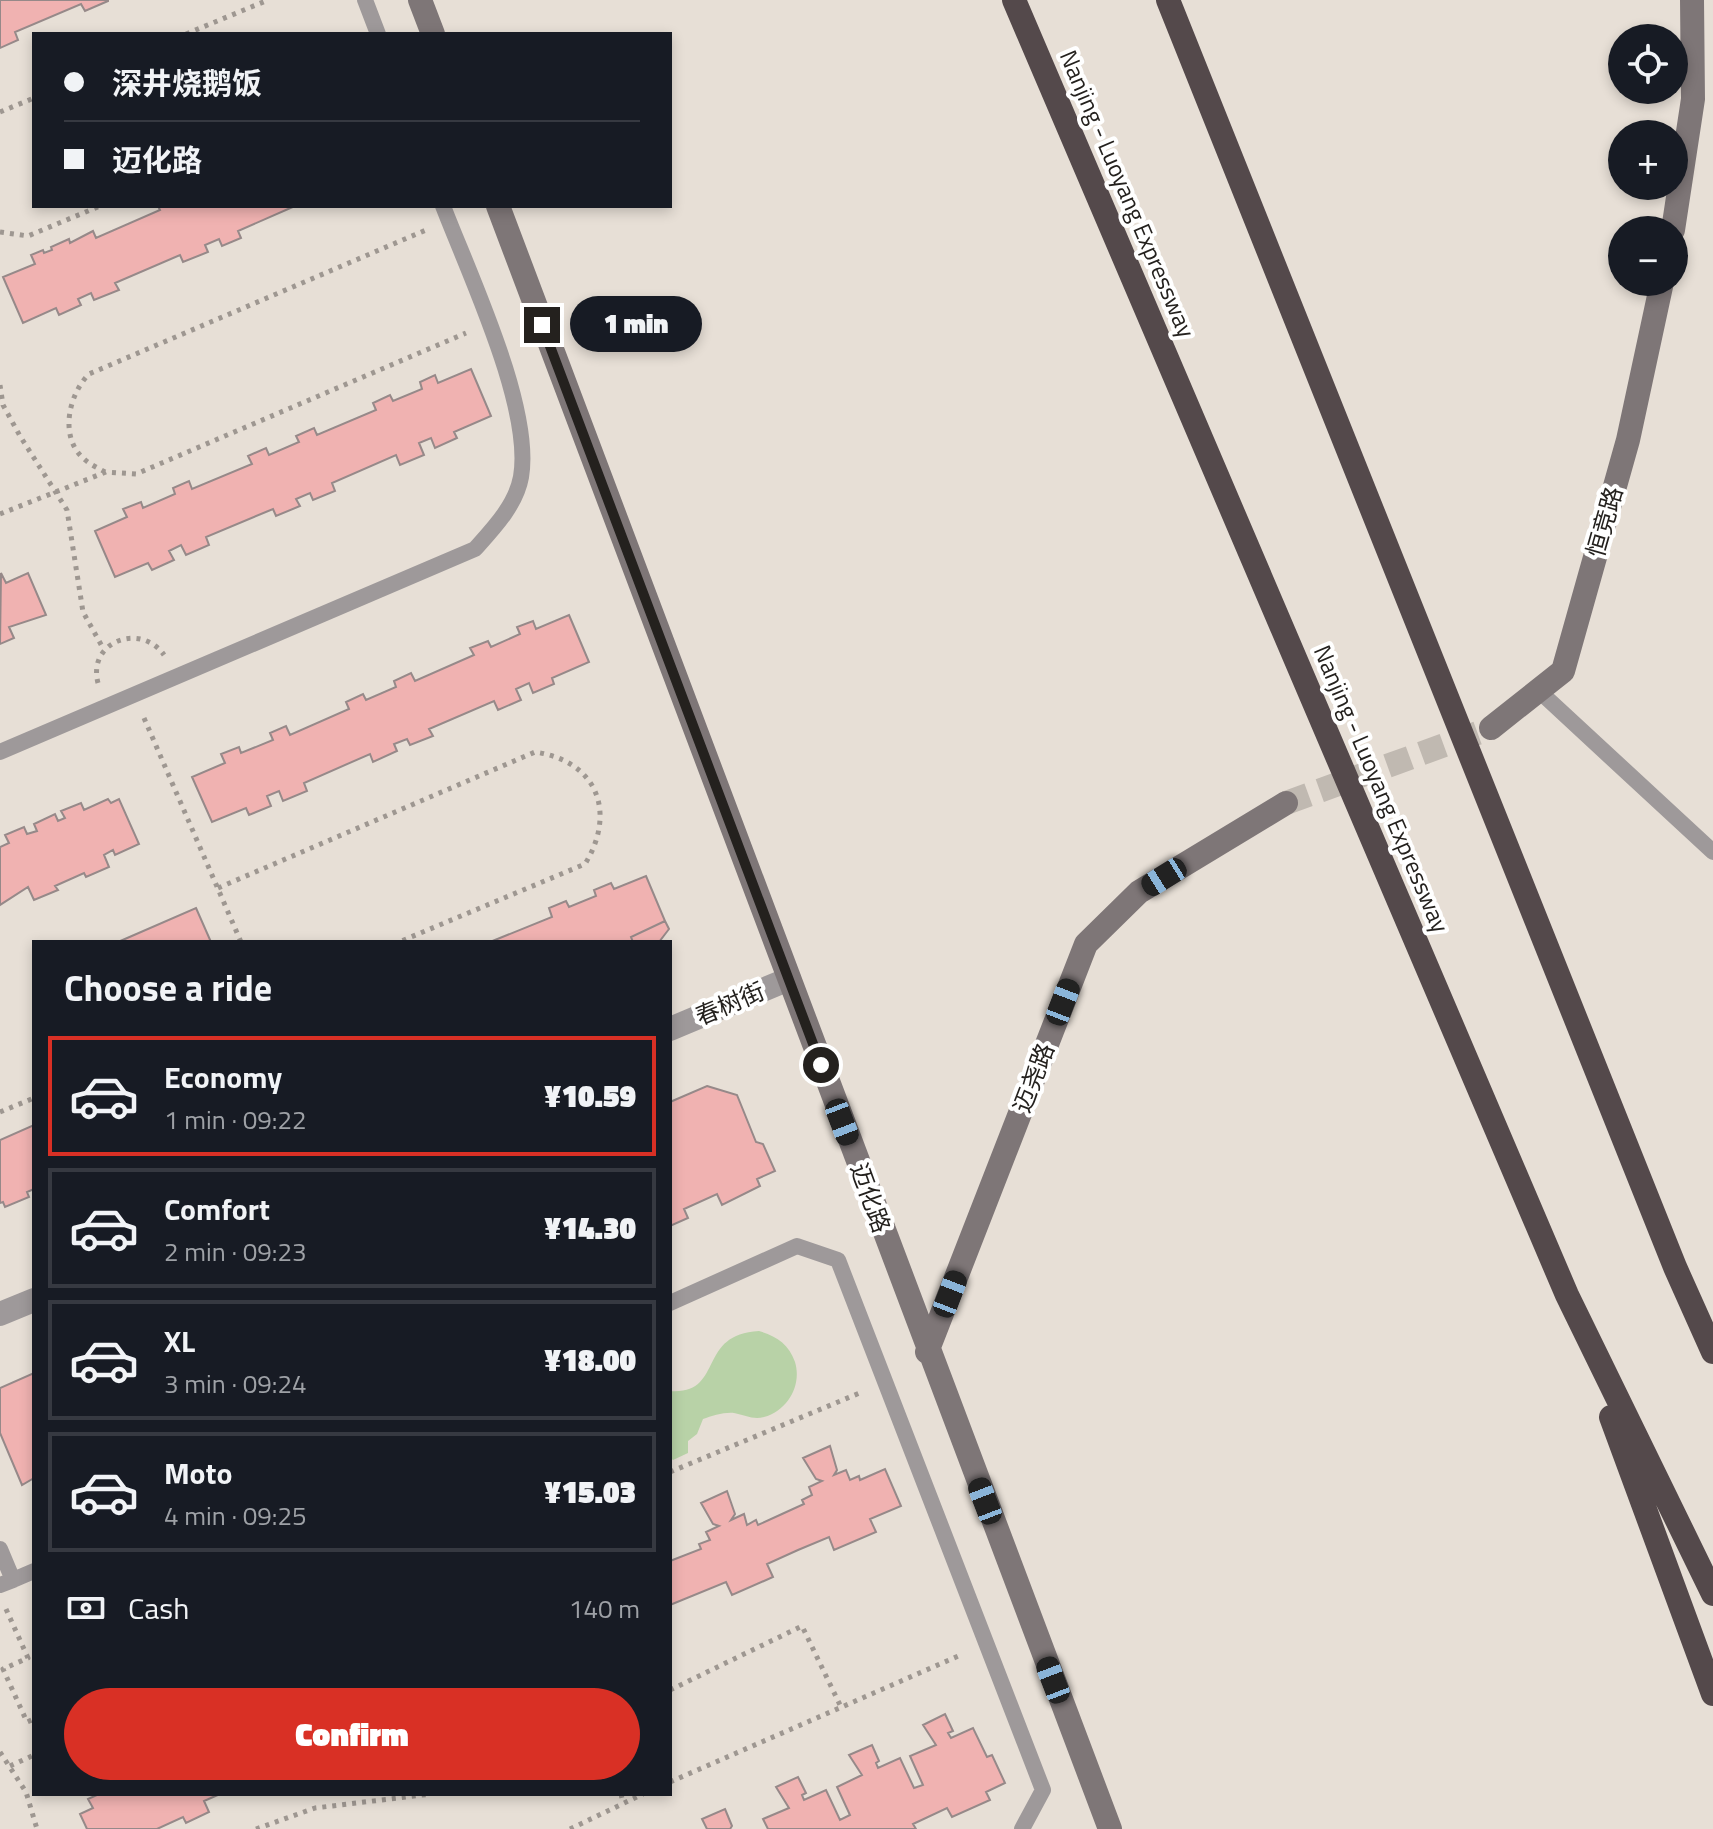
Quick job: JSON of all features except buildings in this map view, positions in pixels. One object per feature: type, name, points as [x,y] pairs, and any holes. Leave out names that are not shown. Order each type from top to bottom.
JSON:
[{"type":"highway","name":"Nanjing - Luoyang Expressway","points":[[1014,0],[1567,1295],[1713,1594]]},
{"type":"highway","points":[[1168,0],[1675,1267],[1713,1352]]},
{"type":"highway","points":[[1675,1267],[1713,1343]]},
{"type":"highway","points":[[1567,1295],[1713,1694]]},
{"type":"street","points":[[420,0],[432,32]]},
{"type":"street","points":[[1675,216],[1693,99],[1692,0]]},
{"type":"street","name":"迈化路","points":[[499,208],[927,1352],[1110,1829]]},
{"type":"street","name":"恒竞路","points":[[1491,728],[1563,671],[1628,440],[1659,296]]},
{"type":"street","name":"迈尧路","points":[[927,1352],[1086,944],[1139,892],[1286,803]]},
{"type":"street","name":"春树街","points":[[672,1028],[789,979]]},
{"type":"street","points":[[0,1314],[32,1301]]},
{"type":"lane","points":[[365,0],[377,32]]},
{"type":"lane","points":[[0,752],[475,549],[504,516],[521,479],[522,427],[488,324],[446,213]]},
{"type":"lane","points":[[1538,690],[1713,852]]},
{"type":"lane","points":[[672,1302],[797,1246],[838,1260],[1043,1790],[1022,1829]]},
{"type":"lane","points":[[0,1549],[7,1583],[32,1572]]},
{"type":"path","points":[[191,32],[268,0]]},
{"type":"path","points":[[0,112],[32,99]]},
{"type":"path","points":[[0,232],[28,236],[95,208]]},
{"type":"path","points":[[106,472],[81,457],[70,434],[70,409],[78,385],[89,374],[446,213]]},
{"type":"path","points":[[0,514],[54,490],[106,472],[136,474],[488,324]]},
{"type":"path","points":[[0,385],[3,405],[67,510],[83,612],[104,650]]},
{"type":"path","points":[[112,704],[101,692],[96,678],[97,664],[104,650],[115,641],[142,638],[163,653],[169,679]]},
{"type":"path","points":[[134,695],[240,940]]},
{"type":"path","points":[[218,888],[535,752],[561,758],[583,772],[601,806],[602,827],[596,846],[585,864],[404,940]]},
{"type":"path","points":[[0,1112],[32,1099]]},
{"type":"path","points":[[672,1471],[885,1383]]},
{"type":"path","points":[[0,1595],[28,1658],[3,1669],[27,1722],[32,1720]]},
{"type":"path","points":[[672,1689],[802,1626],[841,1707]]},
{"type":"path","points":[[672,1781],[986,1644]]},
{"type":"path","points":[[0,1752],[32,1803],[37,1829]]},
{"type":"path","points":[[10,1766],[32,1756]]},
{"type":"path","points":[[256,1829],[315,1808],[414,1796]]},
{"type":"path","points":[[621,1796],[623,1803]]},
{"type":"path","points":[[570,1829],[639,1796]]},
{"type":"green space","points":[[759,1331],[771,1335],[789,1350],[797,1371],[791,1396],[780,1409],[764,1417],[730,1413],[703,1419],[697,1434],[688,1441],[688,1453],[673,1460],[672,1391],[687,1390],[698,1384],[726,1342],[739,1335]]},
{"type":"tunnel","points":[[1286,803],[1491,728]]},
{"type":"route","points":[[542,325],[821,1065]]}]
